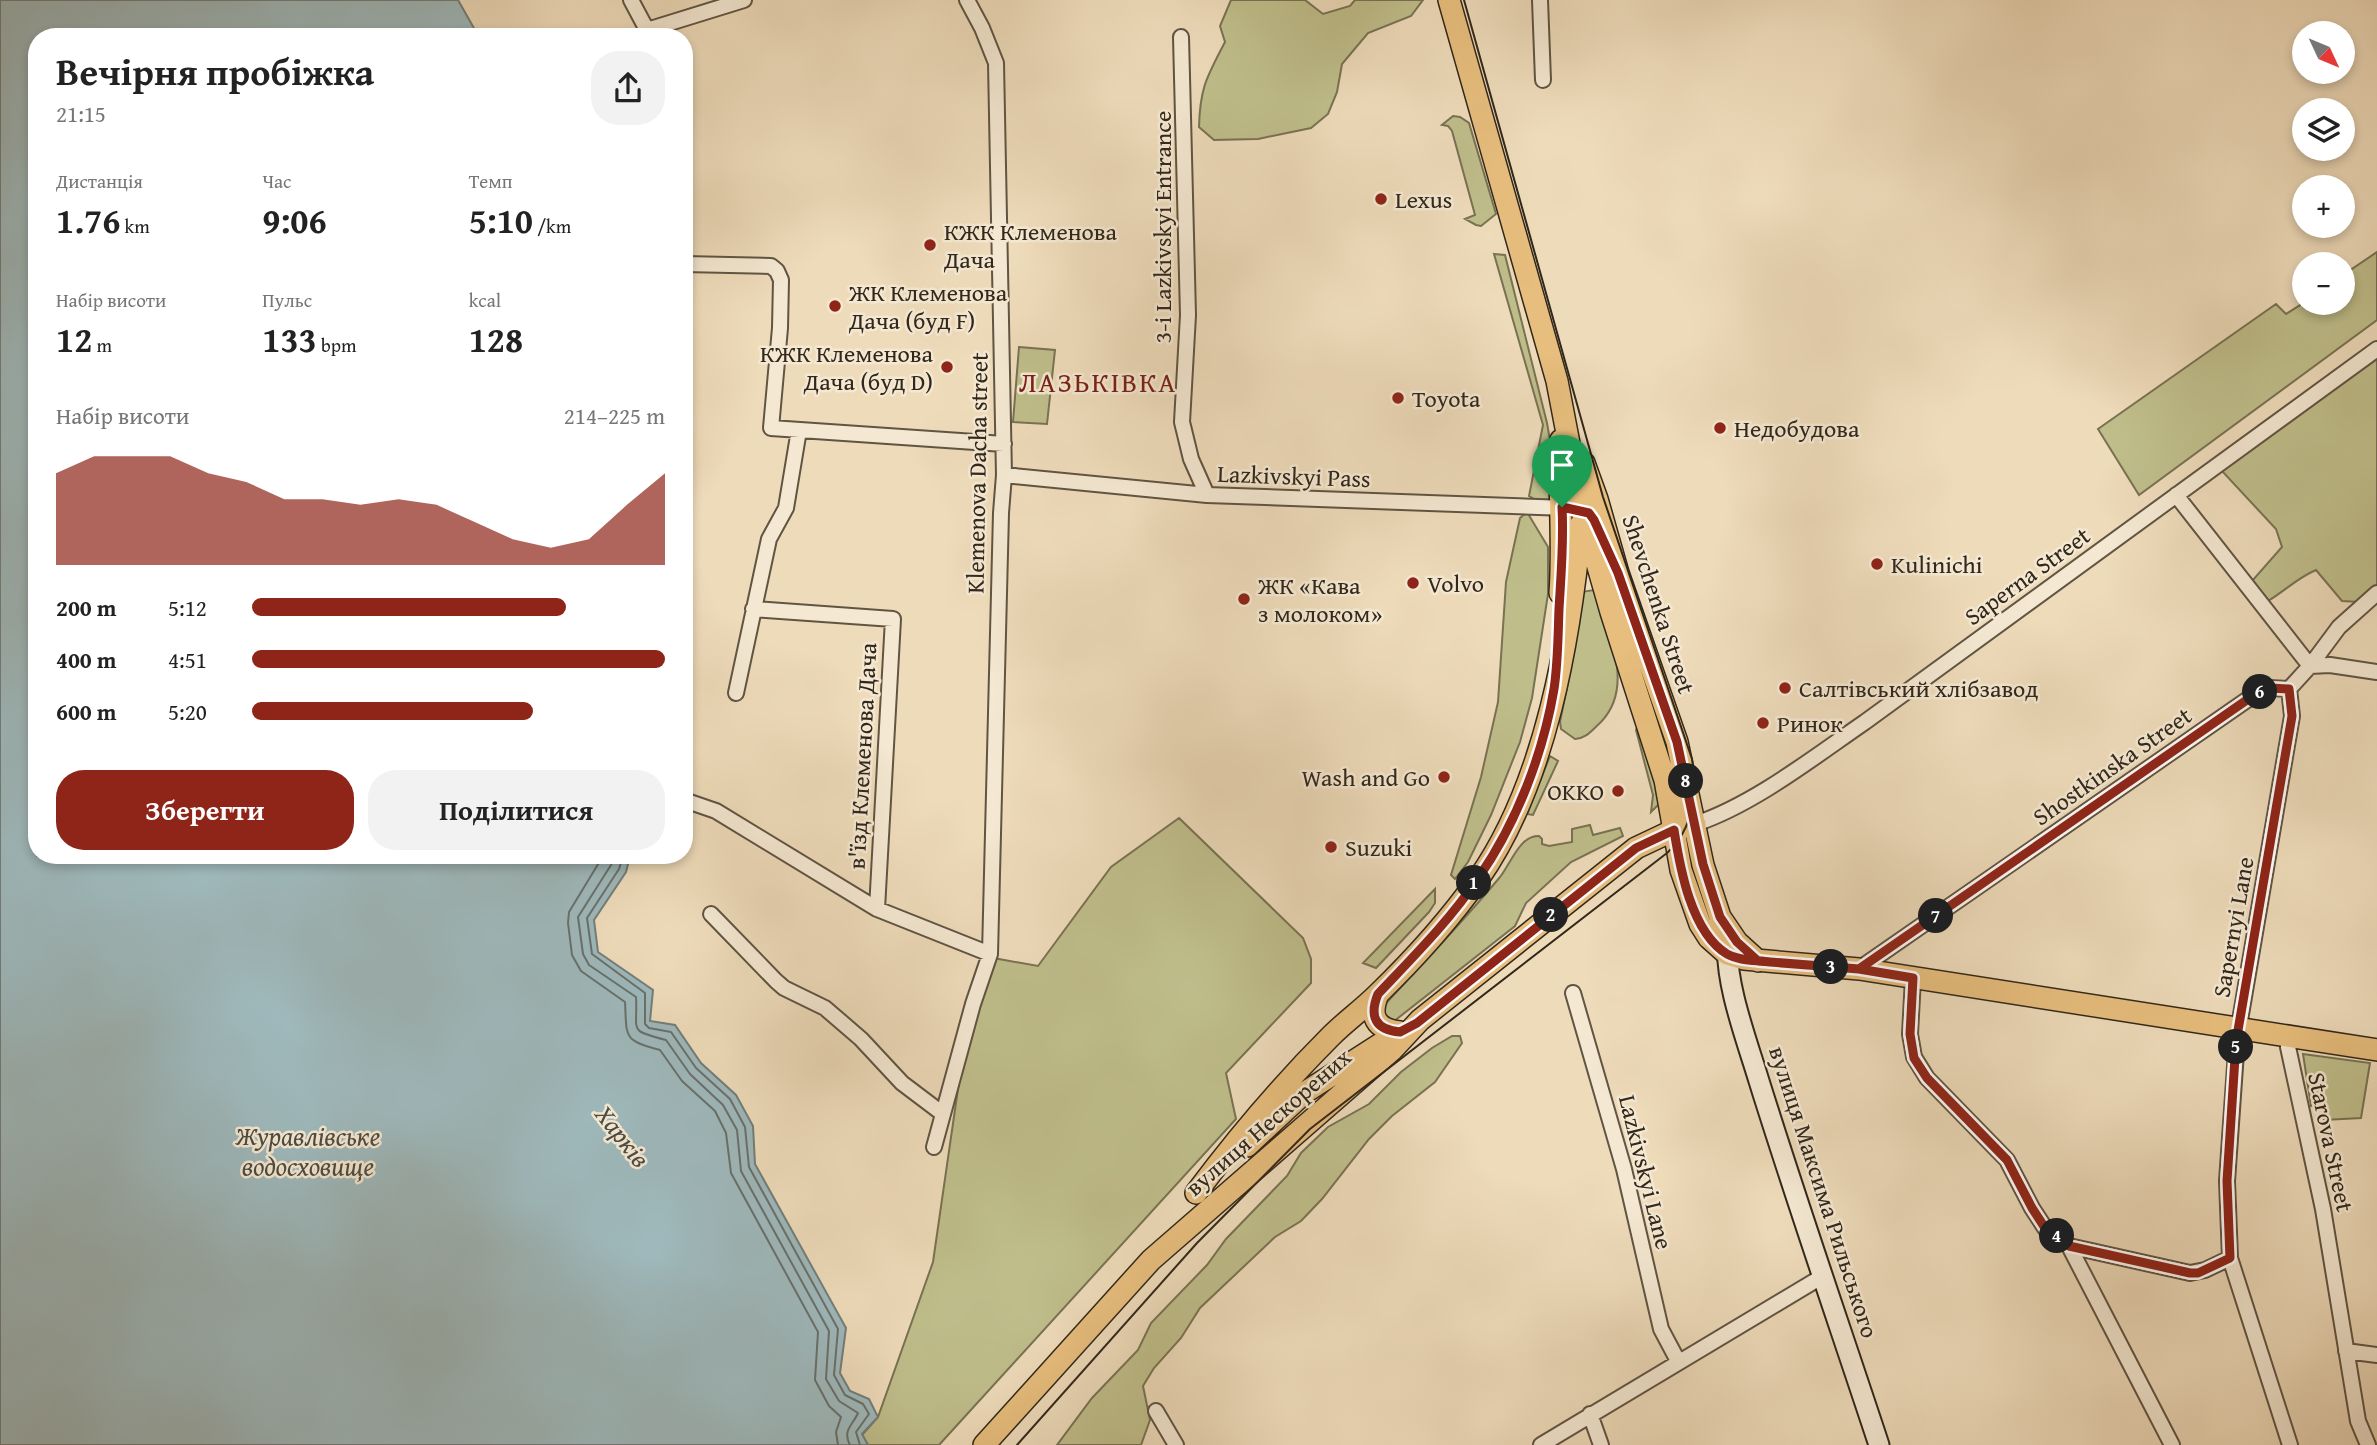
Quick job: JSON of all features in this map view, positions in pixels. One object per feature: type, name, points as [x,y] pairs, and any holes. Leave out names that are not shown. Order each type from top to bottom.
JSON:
[{"type":"main road","name":"Shevchenka Street","points":[[1449,0],[1515,225],[1563,403],[1677,742],[1695,824]]},
{"type":"main road","name":"Shevchenka Street","points":[[1563,403],[1572,509],[1605,591],[1665,780],[1674,830]]},
{"type":"main road","points":[[1554,688],[1562,572],[1572,509],[1583,479],[1578,446]]},
{"type":"main road","points":[[1572,509],[1589,513],[1618,573]]},
{"type":"main road","points":[[1203,1200],[1304,1093],[1378,994],[1461,902],[1494,854],[1526,785],[1542,740],[1554,688],[1574,589],[1572,509]]},
{"type":"main road","points":[[1574,589],[1584,583],[1591,583],[1605,591]]},
{"type":"main road","name":"вулиця Нескорених","points":[[1304,1093],[1409,1027],[1636,848],[1674,830],[1695,824]]},
{"type":"main road","name":"вулиця Максима Рильського","points":[[1695,824],[1708,880],[1728,943],[1739,1012],[1879,1445]]},
{"type":"main road","name":"вулиця Максима Рильського","points":[[1674,830],[1681,870],[1700,924],[1709,938],[1728,943],[1758,961],[1859,969]]},
{"type":"main road","points":[[1859,969],[2377,1050]]},
{"type":"main road","points":[[1378,994],[1373,1007],[1376,1021],[1384,1027],[1409,1027]]},
{"type":"main road","points":[[1203,1200],[1238,1137],[1331,1036],[1378,994]]},
{"type":"main road","name":"вулиця Нескорених","points":[[984,1445],[1203,1200],[1392,1050],[1409,1027]]},
{"type":"street","points":[[631,0],[646,28]]},
{"type":"street","points":[[653,28],[744,0]]},
{"type":"street","name":"Klemenova Dacha street","points":[[934,1147],[973,1004],[990,954],[1004,475],[996,63],[967,0]]},
{"type":"street","points":[[1540,0],[1544,80]]},
{"type":"street","name":"3-i Lazkivskyi Entrance","points":[[1181,37],[1188,315],[1182,422],[1191,459],[1207,495]]},
{"type":"street","points":[[693,264],[771,265],[777,271],[780,279],[780,328],[771,428],[1004,444]]},
{"type":"street","name":"Saperna Street","points":[[1695,824],[1717,817],[1789,774],[1865,722],[2377,349]]},
{"type":"street","points":[[736,693],[769,539],[786,508],[799,430]]},
{"type":"street","name":"Lazkivskyi Pass","points":[[1004,475],[1207,495],[1572,509]]},
{"type":"street","points":[[2176,495],[2310,666]]},
{"type":"street","points":[[2289,689],[2339,627],[2377,593]]},
{"type":"street","name":"в'їзд Клеменова Дача","points":[[753,609],[893,619],[877,909]]},
{"type":"street","points":[[2310,666],[2330,665],[2377,672]]},
{"type":"street","name":"Shostkinska Street","points":[[1859,969],[2254,695],[2270,688],[2289,689]]},
{"type":"street","name":"Sapernyi Lane","points":[[2289,689],[2292,716],[2239,1028],[2227,1181],[2230,1258],[2290,1445]]},
{"type":"street","points":[[693,803],[716,811],[877,909],[990,954]]},
{"type":"street","points":[[710,914],[784,988],[825,1008],[861,1040],[902,1083],[943,1114]]},
{"type":"street","points":[[1913,978],[1910,1034],[1914,1058],[1927,1078],[2007,1160],[2045,1228],[2069,1246],[2190,1273],[2198,1273],[2230,1258]]},
{"type":"street","name":"Lazkivskyi Lane","points":[[1573,993],[1624,1170],[1661,1329],[1678,1362]]},
{"type":"street","name":"Starova Street","points":[[2289,1037],[2288,1047],[2323,1209],[2358,1422],[2368,1445]]},
{"type":"street","points":[[2069,1246],[2172,1445]]},
{"type":"street","points":[[1541,1445],[1823,1276]]},
{"type":"street","points":[[2346,1352],[2377,1355]]},
{"type":"street","points":[[1156,1411],[1176,1445]]},
{"type":"street","points":[[1590,1414],[1601,1445]]},
{"type":"shaded area","points":[[1231,0],[1305,0],[1323,14],[1350,6],[1355,0],[1423,0],[1411,16],[1368,33],[1342,64],[1337,92],[1328,114],[1311,128],[1258,139],[1214,140],[1199,127],[1201,102],[1209,74],[1225,42],[1220,26]]},
{"type":"shaded area","points":[[1453,116],[1469,123],[1496,214],[1481,226],[1465,219],[1475,215],[1452,131],[1448,126],[1442,125]]},
{"type":"shaded area","points":[[2377,252],[2377,320],[2139,495],[2098,429],[2276,304],[2286,314],[2292,310],[2292,315],[2355,315],[2355,267]]},
{"type":"shaded area","points":[[1494,254],[1505,255],[1547,423],[1556,475],[1550,500],[1536,500],[1529,496],[1543,425]]},
{"type":"shaded area","points":[[1019,347],[1055,350],[1047,424],[1013,422]]},
{"type":"shaded area","points":[[2377,356],[2377,586],[2360,602],[2342,601],[2316,570],[2268,601],[2252,581],[2282,547],[2276,529],[2221,470]]},
{"type":"shaded area","points":[[1527,512],[1548,547],[1548,594],[1532,698],[1520,742],[1491,815],[1468,862],[1455,879],[1451,875],[1481,777],[1498,702],[1506,582],[1520,518]]},
{"type":"shaded area","points":[[1594,590],[1616,658],[1616,692],[1611,707],[1601,722],[1586,735],[1575,739],[1561,729],[1560,722],[1573,657],[1581,592]]},
{"type":"shaded area","points":[[1640,723],[1659,792],[1658,805],[1651,812],[1653,795],[1636,730]]},
{"type":"shaded area","points":[[1550,756],[1558,761],[1533,815],[1527,814]]},
{"type":"shaded area","points":[[1179,818],[1303,938],[1311,959],[1311,983],[1226,1073],[1236,1119],[939,1445],[868,1445],[862,1435],[878,1417],[933,1262],[962,1061],[993,958],[1038,966],[1111,867]]},
{"type":"shaded area","points":[[1590,825],[1593,835],[1620,828],[1623,836],[1571,862],[1526,903],[1515,926],[1393,1022],[1388,1023],[1380,1010],[1486,894],[1526,840],[1539,836],[1542,844],[1549,846],[1572,842],[1572,829]]},
{"type":"shaded area","points":[[1435,889],[1435,903],[1429,912],[1376,968],[1363,963]]},
{"type":"shaded area","points":[[1452,1036],[1460,1036],[1462,1043],[1435,1082],[1392,1116],[1369,1139],[1322,1199],[1301,1221],[1275,1237],[1200,1308],[1181,1338],[1154,1368],[1143,1386],[1150,1420],[1141,1445],[1057,1445],[1092,1398],[1138,1350],[1151,1323],[1287,1176],[1301,1153],[1328,1127],[1369,1104],[1401,1072]]},
{"type":"shaded area","points":[[2303,1054],[2370,1063],[2361,1118],[2324,1120],[2321,1105],[2311,1106]]},
{"type":"water","name":"Журавлівське водосховище","points":[[0,0],[458,0],[474,28],[28,28],[28,864],[628,864],[626,872],[594,920],[598,952],[653,990],[650,1021],[675,1025],[701,1063],[736,1095],[753,1126],[755,1164],[846,1328],[840,1373],[850,1391],[869,1399],[878,1417],[862,1434],[868,1445],[0,1445]]},
{"type":"tram line","points":[[1017,1445],[1197,1243],[1310,1129],[1667,853],[1683,833],[1692,810],[1692,759],[1603,497],[1464,0]]},
{"type":"place","name":"Lexus","points":[[1381,199]]},
{"type":"place","name":"КЖК Клеменова Дача","points":[[930,245]]},
{"type":"place","name":"ЖК Клеменова Дача (буд F)","points":[[835,306]]},
{"type":"place","name":"КЖК Клеменова Дача (буд D)","points":[[947,367]]},
{"type":"place","name":"Toyota","points":[[1398,398]]},
{"type":"place","name":"Недобудова","points":[[1720,428]]},
{"type":"place","name":"Kulinichi","points":[[1877,564]]},
{"type":"place","name":"Volvo","points":[[1413,583]]},
{"type":"place","name":"ЖК «Кава з молоком»","points":[[1244,599]]},
{"type":"place","name":"Салтівський хлібзавод","points":[[1785,688]]},
{"type":"place","name":"Ринок","points":[[1763,723]]},
{"type":"place","name":"Wash and Go","points":[[1444,777]]},
{"type":"place","name":"OKKO","points":[[1618,791]]},
{"type":"place","name":"Suzuki","points":[[1331,847]]},
{"type":"district","name":"ЛАЗЬКІВКА","points":[[1098,381]]},
{"type":"route","points":[[1562,507],[1562,572],[1554,688],[1542,740],[1522,796],[1494,854],[1461,902],[1378,994],[1373,1007],[1376,1021],[1384,1027],[1400,1032],[1417,1023],[1636,848],[1674,830],[1681,870],[1700,924],[1709,938],[1727,954],[1758,961],[1770,962],[1859,969],[1913,978],[1910,1034],[1914,1058],[1927,1078],[2007,1160],[2045,1228],[2069,1246],[2190,1273],[2198,1273],[2230,1258],[2227,1181],[2236,1042],[2292,716],[2289,689],[2270,688],[2254,695],[1859,969],[1758,961],[1737,942],[1720,917],[1703,864],[1677,742],[1618,573],[1589,513],[1562,507]]},
{"type":"water label","name":"Харків","points":[[623,1136]]}]
